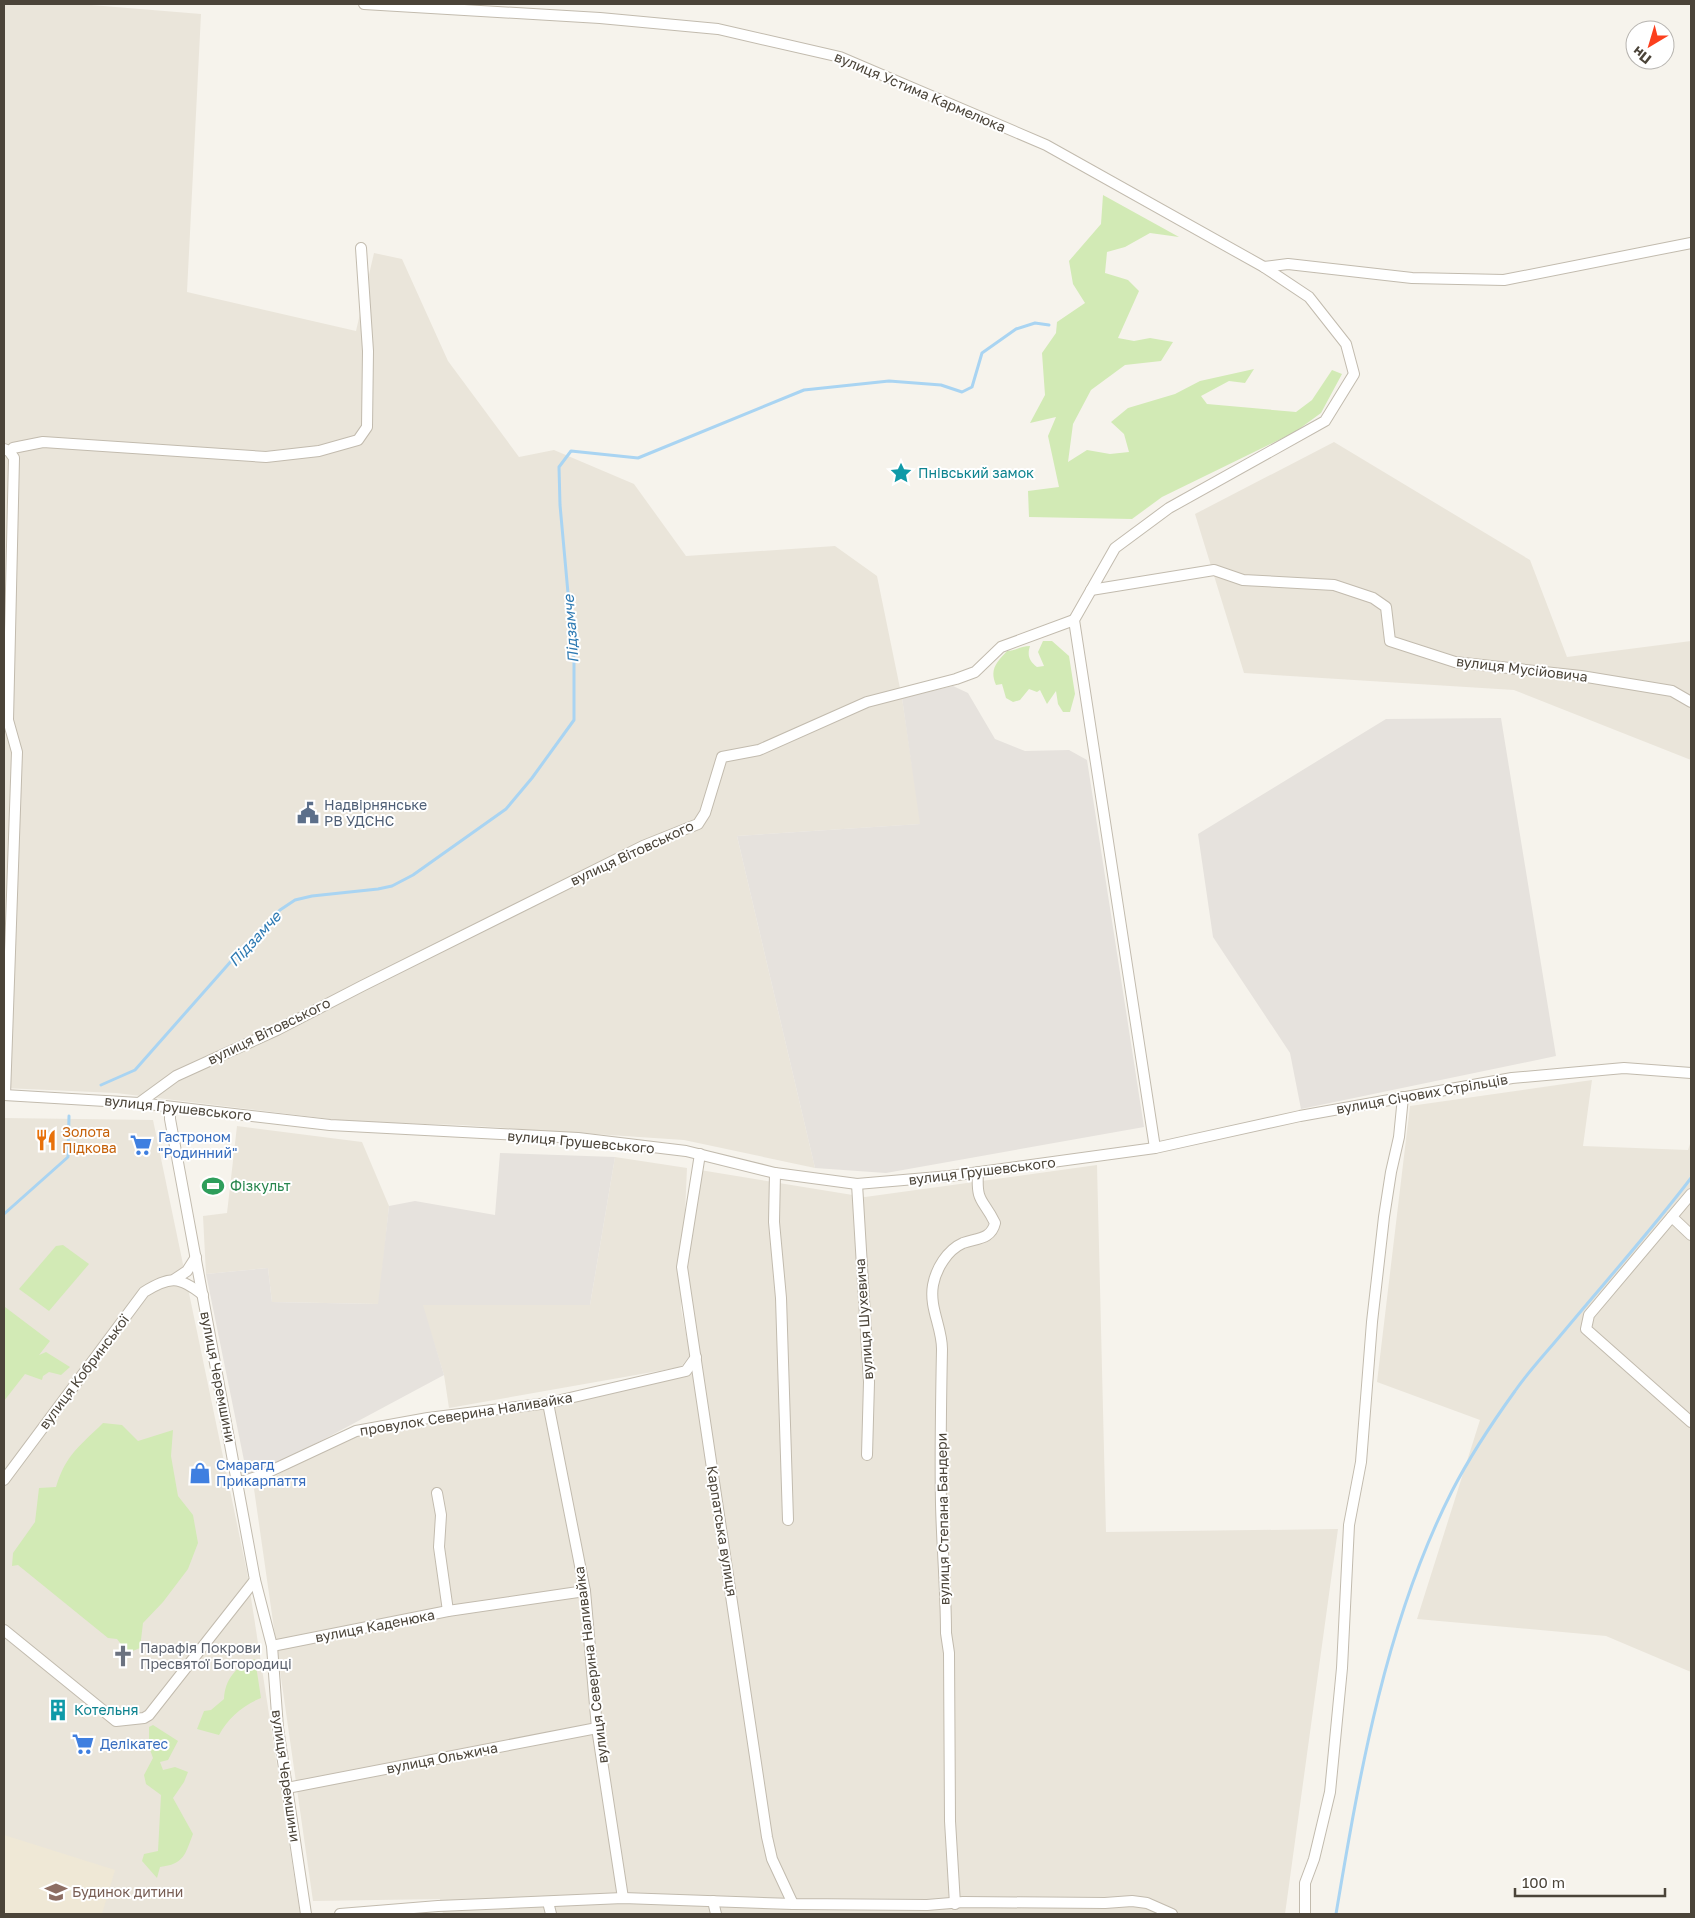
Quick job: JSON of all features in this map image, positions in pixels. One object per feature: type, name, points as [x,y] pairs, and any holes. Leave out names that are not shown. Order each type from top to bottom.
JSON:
[{"type":"street","name":"вулиця Устима Кармелюка","points":[[364,4],[600,18],[718,30],[840,57],[1046,145],[1264,267],[1308,297],[1346,344],[1354,374],[1325,420],[1169,508],[1115,548],[1074,620]]},
{"type":"street","points":[[1264,267],[1288,264],[1412,278],[1504,280],[1691,244]]},
{"type":"street","points":[[4,1095],[10,994],[8,836],[17,752],[6,720],[7,614],[14,458],[8,449],[43,442],[266,458],[319,451],[358,440],[368,427],[368,351],[361,248]]},
{"type":"street","name":"вулиця Мусійовича","points":[[1091,590],[1214,570],[1243,580],[1334,584],[1373,598],[1386,607],[1390,641],[1455,662],[1581,676],[1672,691],[1691,702]]},
{"type":"street","points":[[1074,620],[1155,1148]]},
{"type":"street","name":"вулиця Вітовського","points":[[139,1103],[176,1076],[277,1030],[643,846],[698,824],[705,813],[722,757],[759,750],[867,702],[956,679],[975,672],[1000,648],[1074,620]]},
{"type":"street","name":"вулиця Січових Стрільців","points":[[1155,1148],[1300,1116],[1470,1084],[1574,1071],[1624,1068],[1691,1073]]},
{"type":"street","name":"вулиця Грушевського","points":[[4,1095],[139,1103],[330,1125],[578,1138],[700,1154],[775,1173],[857,1184],[978,1172],[1155,1148]]},
{"type":"street","points":[[1305,1914],[1305,1883],[1314,1859],[1330,1792],[1342,1668],[1350,1525],[1361,1462],[1372,1322],[1387,1199],[1403,1097]]},
{"type":"street","name":"вулиця Черемшини","points":[[170,1107],[170,1119],[255,1580],[272,1646],[278,1728],[306,1914]]},
{"type":"street","name":"Карпатська вулиця","points":[[700,1154],[682,1267],[767,1837],[772,1859],[793,1904]]},
{"type":"street","name":"вулиця Степана Бандери","points":[[955,1904],[950,1821],[949,1653],[946,1633],[941,1501],[941,1335],[932,1306],[932,1286],[937,1273],[950,1252],[962,1244],[986,1237],[993,1231],[995,1223],[976,1191],[978,1172]]},
{"type":"street","points":[[775,1173],[774,1222],[781,1298],[788,1520]]},
{"type":"street","name":"вулиця Шухевича","points":[[857,1184],[869,1382],[867,1455]]},
{"type":"street","points":[[1691,1194],[1589,1315],[1586,1329],[1691,1422]]},
{"type":"street","points":[[1672,1217],[1691,1235]]},
{"type":"street","name":"вулиця Кобринської","points":[[4,1480],[144,1292],[157,1284],[175,1279],[187,1271],[196,1258]]},
{"type":"street","points":[[175,1279],[187,1282],[203,1295]]},
{"type":"street","name":"провулок Северина Наливайка","points":[[238,1483],[262,1475],[356,1431],[428,1418],[548,1403],[686,1371],[696,1357]]},
{"type":"street","name":"вулиця Северина Наливайка","points":[[548,1403],[585,1591],[597,1728],[623,1898]]},
{"type":"street","name":"вулиця Каденюка","points":[[438,1493],[441,1515],[439,1547],[448,1612]]},
{"type":"street","points":[[4,1630],[116,1721],[144,1718],[149,1715],[255,1580]]},
{"type":"street","name":"вулиця Каденюка","points":[[272,1646],[448,1612],[585,1591]]},
{"type":"street","name":"вулиця Ольжича","points":[[287,1788],[597,1728]]},
{"type":"street","points":[[340,1914],[439,1910],[623,1898],[793,1904],[1105,1903],[1132,1901],[1147,1903],[1172,1914]]},
{"type":"street","points":[[714,1901],[716,1914]]},
{"type":"street","points":[[548,1902],[551,1914]]},
{"type":"shaded area","points":[[4,4],[79,4],[201,14],[187,292],[356,331],[374,253],[402,259],[448,361],[519,457],[554,450],[634,484],[686,556],[835,546],[877,576],[902,698],[921,824],[737,836],[815,1168],[684,1140],[461,1125],[355,1122],[116,1093],[4,1088]]},
{"type":"shaded area","points":[[1334,442],[1530,560],[1567,657],[1691,641],[1691,760],[1514,690],[1244,673],[1195,514]]},
{"type":"shaded area","points":[[953,686],[968,693],[995,739],[1025,751],[1069,750],[1087,760],[1144,1127],[886,1173],[815,1168],[737,836],[920,824],[902,698]]},
{"type":"shaded area","points":[[1501,718],[1556,1056],[1301,1109],[1290,1053],[1213,937],[1198,834],[1386,719]]},
{"type":"shaded area","points":[[1592,1080],[1583,1146],[1688,1150],[1691,1141],[1691,1672],[1606,1636],[1417,1619],[1480,1420],[1377,1382],[1410,1106]]},
{"type":"shaded area","points":[[4,1118],[153,1120],[247,1572],[300,1914],[4,1914]]},
{"type":"shaded area","points":[[237,1126],[362,1142],[389,1206],[379,1304],[272,1302],[268,1268],[206,1274],[203,1216],[227,1213]]},
{"type":"shaded area","points":[[500,1153],[615,1157],[590,1305],[423,1305],[444,1375],[248,1480],[206,1274],[268,1268],[272,1302],[378,1304],[389,1206],[415,1201],[495,1215]]},
{"type":"shaded area","points":[[615,1157],[687,1168],[683,1259],[700,1170],[865,1197],[1097,1165],[1106,1532],[1338,1529],[1285,1914],[443,1914],[440,1899],[313,1901],[254,1489],[339,1438],[696,1372],[682,1272],[681,1308],[690,1355],[681,1367],[449,1408],[444,1375],[422,1305],[590,1305]]},
{"type":"shaded area","name":"Будинок дитини","points":[[4,1835],[115,1870],[102,1914],[4,1914]]},
{"type":"green space","points":[[1103,195],[1179,237],[1150,233],[1125,247],[1107,252],[1105,273],[1128,280],[1139,291],[1118,338],[1134,341],[1150,338],[1173,342],[1161,361],[1125,365],[1091,390],[1073,424],[1068,462],[1087,450],[1110,454],[1129,452],[1124,434],[1111,422],[1128,408],[1175,394],[1200,381],[1254,369],[1245,383],[1229,381],[1201,396],[1207,404],[1296,412],[1312,400],[1332,370],[1342,374],[1321,413],[1295,432],[1162,497],[1132,519],[1029,517],[1028,491],[1059,487],[1048,436],[1056,417],[1030,423],[1045,395],[1042,353],[1056,333],[1057,322],[1085,303],[1073,284],[1069,261],[1101,224]]},
{"type":"green space","points":[[1043,641],[1052,641],[1069,656],[1075,694],[1070,712],[1063,712],[1058,704],[1056,691],[1047,704],[1040,690],[1037,692],[1029,689],[1020,700],[1013,702],[1006,698],[1002,684],[996,685],[993,674],[995,666],[1007,651],[1030,646],[1029,658],[1037,667],[1044,666],[1038,652]]},
{"type":"green space","points":[[63,1245],[89,1264],[49,1311],[19,1289],[56,1246]]},
{"type":"green space","points":[[5,1307],[50,1341],[39,1355],[46,1352],[70,1367],[61,1375],[49,1372],[43,1376],[42,1380],[25,1374],[4,1401]]},
{"type":"green space","points":[[103,1423],[122,1425],[138,1441],[173,1430],[171,1456],[178,1496],[193,1515],[198,1543],[188,1569],[163,1602],[143,1623],[140,1648],[128,1653],[117,1639],[108,1638],[18,1565],[12,1566],[13,1553],[35,1522],[39,1488],[56,1487],[69,1458]]},
{"type":"green space","points":[[255,1659],[261,1698],[248,1704],[237,1713],[219,1735],[197,1729],[204,1711],[211,1710],[224,1699],[229,1679],[237,1669]]},
{"type":"green space","points":[[153,1725],[178,1741],[168,1760],[160,1762],[163,1770],[175,1767],[188,1772],[184,1782],[173,1798],[193,1834],[188,1848],[179,1861],[160,1867],[157,1878],[142,1861],[144,1854],[158,1851],[161,1795],[146,1784],[144,1775],[153,1758],[149,1747],[149,1727]]},
{"type":"waterway","name":"Підзамче","points":[[101,1085],[135,1070],[233,959],[280,910],[295,900],[312,896],[392,886],[413,875],[506,809],[532,778],[574,720],[574,659],[560,505],[559,467],[571,451],[638,458],[804,390],[889,381],[941,385],[962,392],[972,387],[982,353],[1016,329],[1035,323],[1049,325]]},
{"type":"waterway","name":"Підзамче","points":[[4,1214],[68,1157],[69,1116]]},
{"type":"waterway","points":[[1336,1914],[1355,1806],[1378,1698],[1409,1592],[1429,1541],[1452,1491],[1466,1465],[1520,1384],[1691,1178]]},
{"type":"place","name":"Пнівський замок","points":[[901,473]]},
{"type":"place","name":"Надвірнянське РВ УДСНС","points":[[308,813]]},
{"type":"place","name":"Золота Підкова","points":[[46,1140]]},
{"type":"place","name":"Гастроном \"Родинний\"","points":[[141,1145]]},
{"type":"place","name":"Фізкульт","points":[[213,1186]]},
{"type":"place","name":"Смарагд Прикарпаття","points":[[200,1473]]},
{"type":"place","name":"Парафія Покрови Пресвятої Богородиці","points":[[123,1656]]},
{"type":"place","name":"Котельня","points":[[58,1710]]},
{"type":"place","name":"Делікатес","points":[[83,1744]]},
{"type":"place","name":"Будинок дитини","points":[[56,1892]]}]
